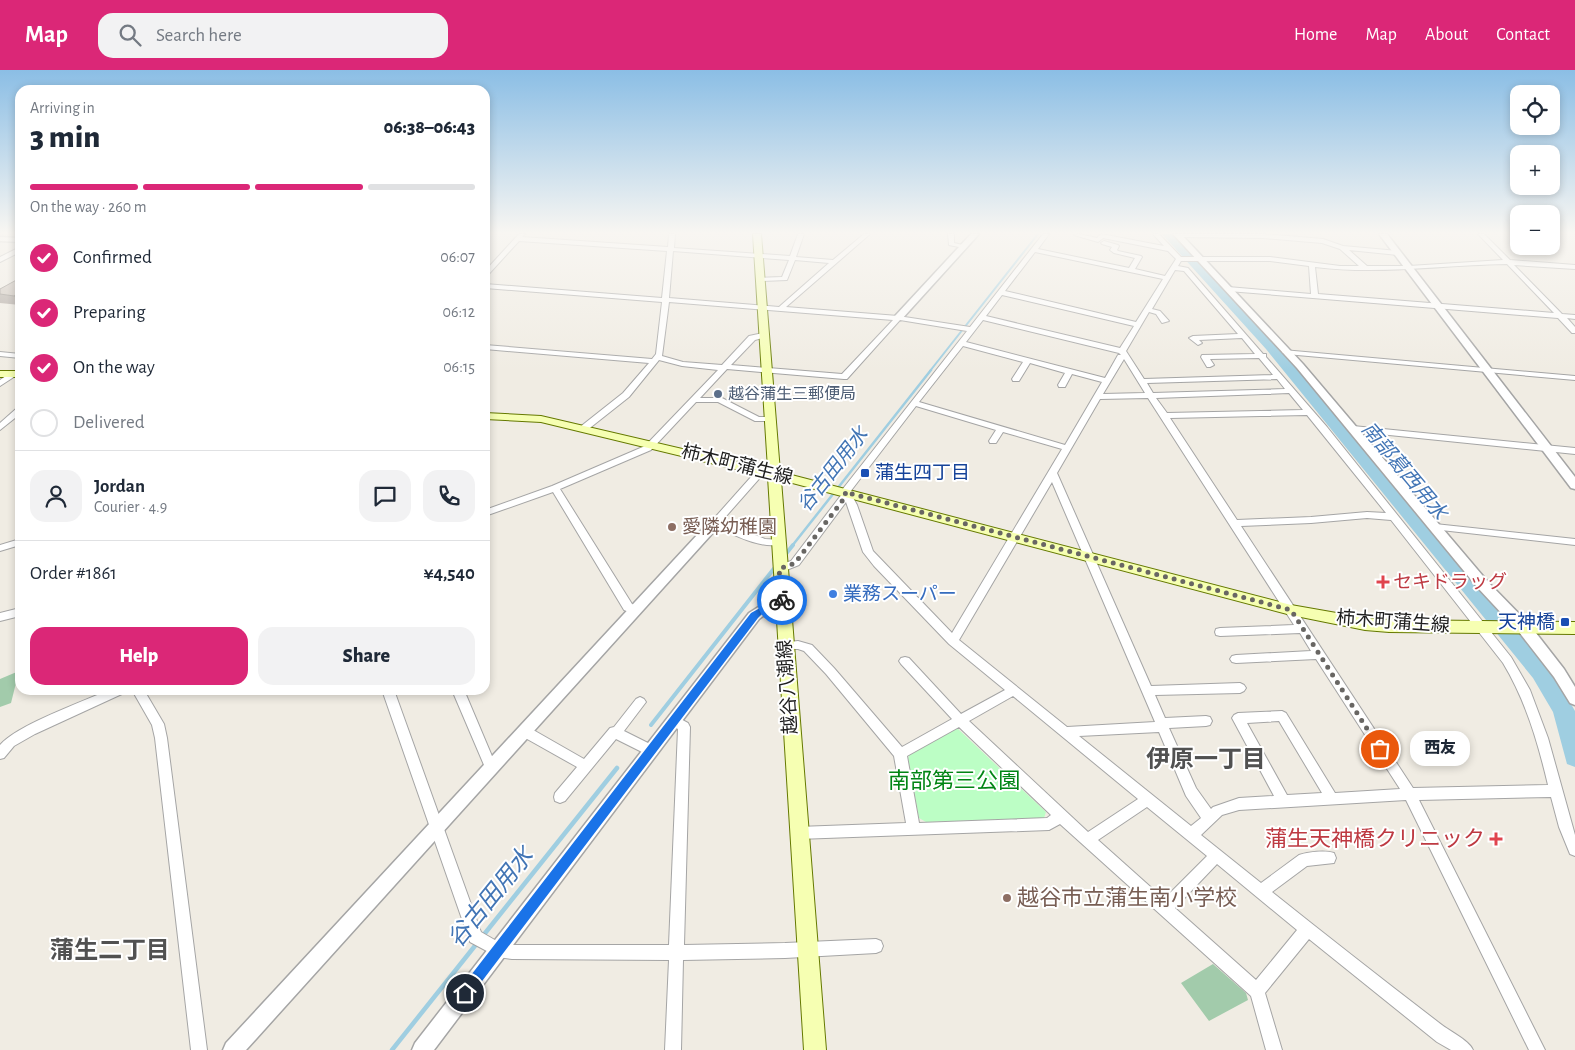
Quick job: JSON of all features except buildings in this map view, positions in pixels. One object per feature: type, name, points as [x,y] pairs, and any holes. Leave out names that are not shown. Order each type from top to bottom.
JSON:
[{"type":"main road","name":"越谷八潮線","points":[[760,280],[770,420],[767,472],[778,542],[815,1050]]},
{"type":"main road","points":[[0,368],[15,372]]},
{"type":"main road","points":[[0,374],[15,373]]},
{"type":"main road","name":"柿木町蒲生線","points":[[490,416],[529,418],[652,444],[767,472],[1291,610],[1365,624],[1484,628],[1575,628]]},
{"type":"street","points":[[583,429],[626,395],[660,354],[668,280]]},
{"type":"street","points":[[780,309],[814,280]]},
{"type":"street","points":[[490,347],[656,359],[682,364],[844,377],[933,280]]},
{"type":"street","points":[[779,569],[795,563],[914,403],[1010,280]]},
{"type":"street","points":[[953,641],[1068,448],[1138,325],[1167,280]]},
{"type":"street","points":[[1195,280],[1292,390],[1484,628],[1507,660],[1523,688],[1540,729],[1564,824],[1575,850]]},
{"type":"street","points":[[1218,280],[1286,352],[1353,429],[1559,673],[1575,699]]},
{"type":"street","points":[[1313,280],[1315,297]]},
{"type":"street","points":[[1418,280],[1575,485]]},
{"type":"street","points":[[1526,280],[1575,332]]},
{"type":"street","points":[[490,286],[898,318],[971,329]]},
{"type":"street","points":[[1228,290],[1575,318]]},
{"type":"street","points":[[1000,292],[1138,325]]},
{"type":"street","points":[[1148,310],[1158,312],[1165,321]]},
{"type":"street","points":[[981,317],[1123,353],[1410,794],[1537,1050]]},
{"type":"street","points":[[490,511],[554,488],[637,453],[652,444],[752,338],[764,336]]},
{"type":"street","points":[[1198,344],[1193,338],[1245,336]]},
{"type":"street","points":[[960,343],[1106,381]]},
{"type":"street","points":[[1286,352],[1575,378]]},
{"type":"street","points":[[0,354],[15,356]]},
{"type":"street","points":[[1210,365],[1205,357],[1263,356]]},
{"type":"street","points":[[1016,379],[1028,360]]},
{"type":"street","points":[[1062,385],[1070,371]]},
{"type":"street","points":[[0,384],[15,375]]},
{"type":"street","points":[[1143,381],[1280,377]]},
{"type":"street","points":[[1096,397],[1292,390]]},
{"type":"street","points":[[693,400],[718,400],[758,419],[770,420]]},
{"type":"street","points":[[914,403],[1068,448]]},
{"type":"street","points":[[1165,416],[1310,412]]},
{"type":"street","points":[[0,427],[15,414]]},
{"type":"street","points":[[994,441],[1001,428]]},
{"type":"street","points":[[1353,429],[1575,451]]},
{"type":"street","points":[[233,1050],[634,610],[715,523],[767,472]]},
{"type":"street","points":[[1052,472],[1192,792],[1209,818]]},
{"type":"street","points":[[554,488],[628,607],[634,610]]},
{"type":"street","points":[[846,494],[852,505],[868,552],[953,641],[1307,930],[1389,995],[1465,1050]]},
{"type":"street","points":[[1235,523],[1311,520],[1367,515],[1394,517]]},
{"type":"street","points":[[715,523],[764,542],[778,542]]},
{"type":"street","points":[[1435,527],[1575,542]]},
{"type":"street","points":[[0,548],[15,544]]},
{"type":"street","points":[[422,1050],[754,616],[760,612],[782,609]]},
{"type":"street","points":[[0,617],[15,613]]},
{"type":"street","points":[[1220,632],[1302,628]]},
{"type":"street","points":[[785,646],[798,645],[808,648],[830,671],[900,754],[913,828]]},
{"type":"street","points":[[1236,659],[1319,655]]},
{"type":"street","points":[[904,661],[960,720],[1061,816],[1257,991],[1274,1050]]},
{"type":"street","points":[[1148,691],[1240,688]]},
{"type":"street","points":[[900,754],[1012,691]]},
{"type":"street","points":[[0,754],[10,742],[31,730],[109,695]]},
{"type":"street","points":[[141,695],[158,724],[161,738],[199,1050]]},
{"type":"street","points":[[390,695],[475,937],[498,950],[512,952],[677,953],[808,950],[876,946]]},
{"type":"street","points":[[460,695],[491,768]]},
{"type":"street","points":[[560,797],[614,732],[616,733],[640,702]]},
{"type":"street","points":[[1284,802],[1238,718],[1282,716],[1332,799]]},
{"type":"street","points":[[673,1050],[684,727],[675,721]]},
{"type":"street","points":[[1066,732],[1206,721]]},
{"type":"street","points":[[524,731],[586,766]]},
{"type":"street","points":[[616,733],[652,751]]},
{"type":"street","points":[[1191,835],[1218,811],[1239,804],[1410,794],[1556,791]]},
{"type":"street","points":[[1087,840],[1147,800]]},
{"type":"street","points":[[798,833],[1049,824],[1061,816]]},
{"type":"street","points":[[1164,909],[1216,856]]},
{"type":"street","points":[[1261,892],[1304,860],[1329,858]]},
{"type":"street","points":[[1257,991],[1307,930]]},
{"type":"green space","points":[[15,673],[15,687],[11,703],[0,707],[0,679]]},
{"type":"green space","name":"南部第三公園","points":[[957,728],[1046,812],[1044,818],[926,822],[919,818],[908,759],[909,755]]},
{"type":"green space","points":[[1213,964],[1246,993],[1248,1000],[1209,1021],[1181,983]]},
{"type":"waterway","name":"谷古田用水","points":[[930,371],[1002,280]]},
{"type":"waterway","name":"南部葛西用水","points":[[1209,280],[1271,346],[1541,672],[1564,711],[1575,757]]},
{"type":"waterway","name":"谷古田用水","points":[[792,546],[931,370]]},
{"type":"waterway","name":"谷古田用水","points":[[785,555],[793,545]]},
{"type":"waterway","name":"谷古田用水","points":[[651,725],[776,566]]},
{"type":"waterway","name":"谷古田用水","points":[[482,937],[617,768]]},
{"type":"waterway","name":"谷古田用水","points":[[392,1050],[478,942]]},
{"type":"way so far","points":[[782,600],[779,569],[795,563],[846,496],[845,492],[1291,610],[1380,749]]},
{"type":"place","name":"越谷蒲生三郵便局","points":[[718,394]]},
{"type":"place","name":"蒲生四丁目","points":[[865,473]]},
{"type":"place","name":"愛隣幼稚園","points":[[672,527]]},
{"type":"place","name":"セキドラッグ","points":[[1383,582]]},
{"type":"place","name":"業務スーパー","points":[[833,594]]},
{"type":"place","name":"天神橋","points":[[1565,622]]},
{"type":"place","name":"西友","points":[[1380,749]]},
{"type":"place","name":"蒲生天神橋クリニック","points":[[1496,839]]},
{"type":"place","name":"越谷市立蒲生南小学校","points":[[1007,898]]},
{"type":"district","name":"伊原一丁目","points":[[1206,760]]},
{"type":"district","name":"蒲生二丁目","points":[[110,951]]},
{"type":"route","points":[[465,993],[754,616],[766,610],[782,609],[782,600]]}]
